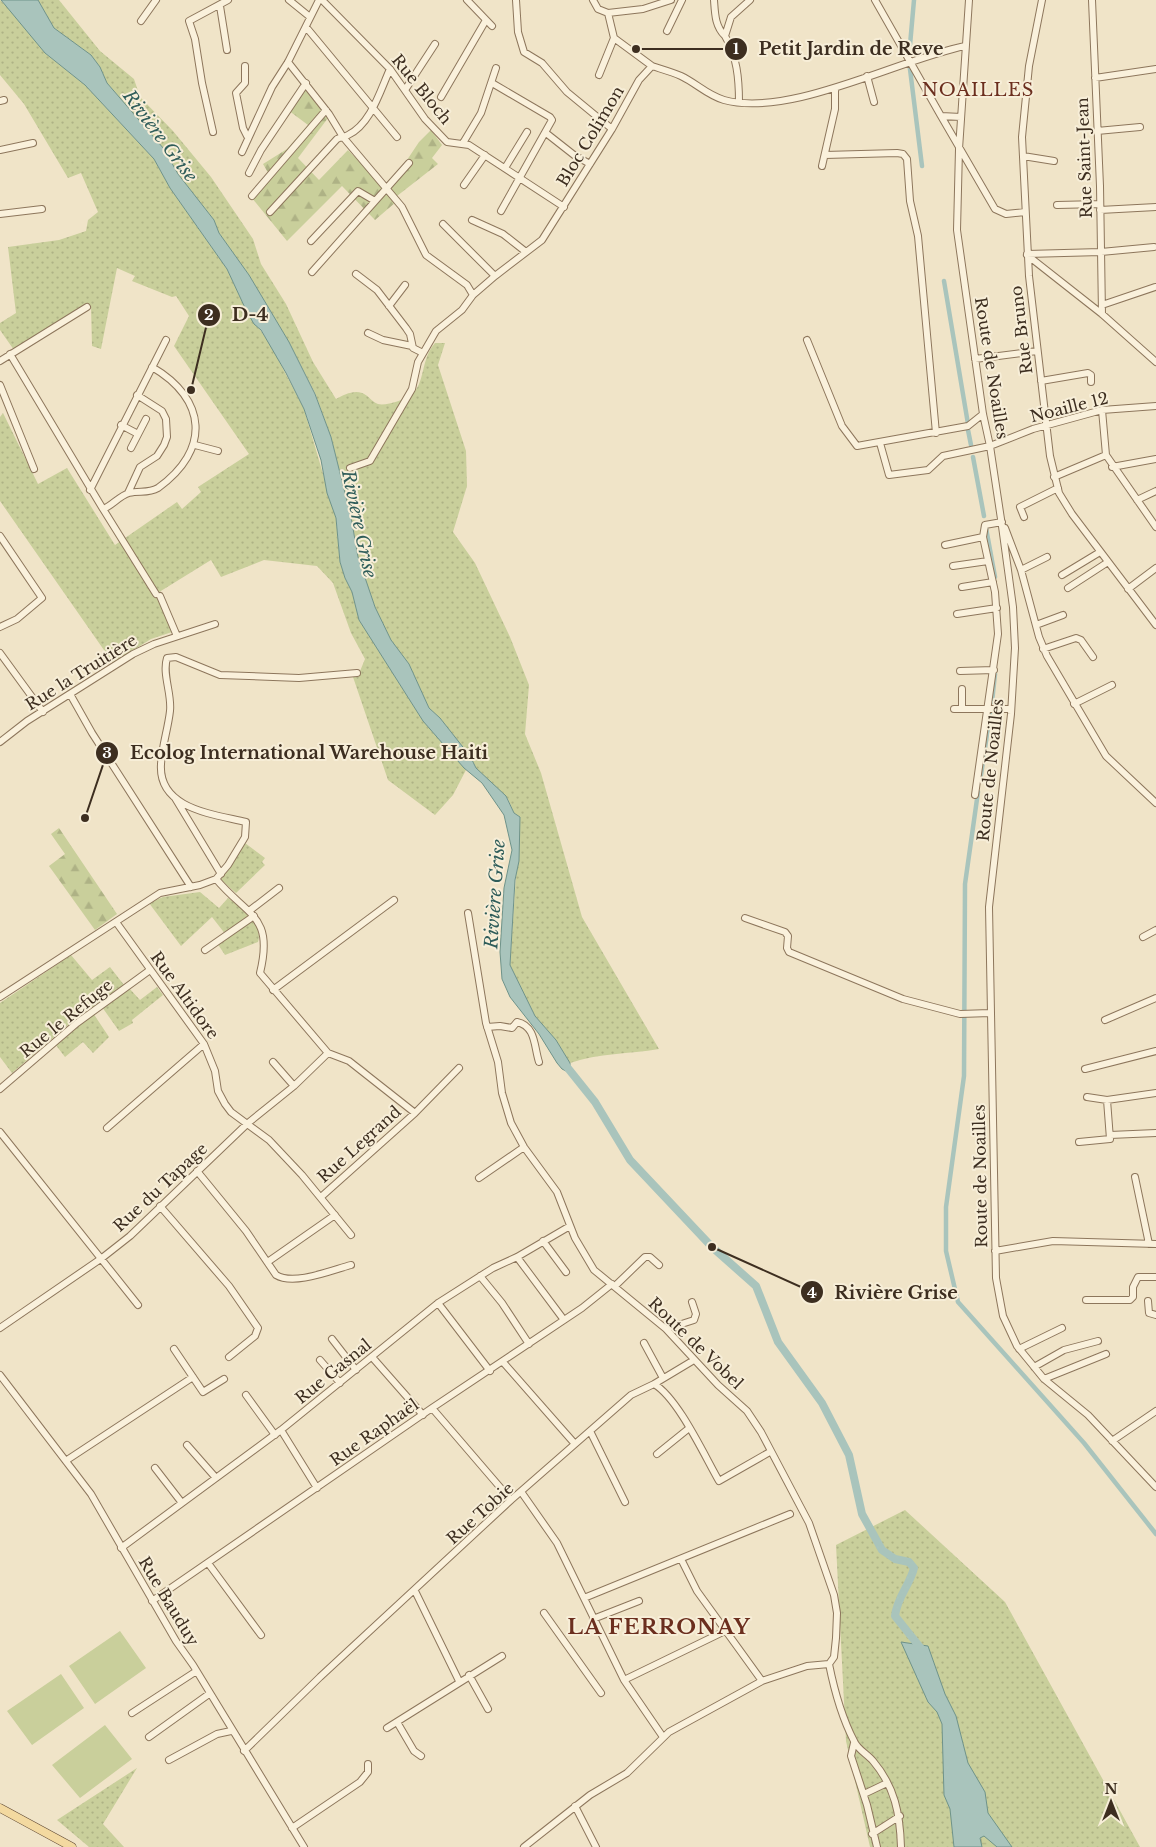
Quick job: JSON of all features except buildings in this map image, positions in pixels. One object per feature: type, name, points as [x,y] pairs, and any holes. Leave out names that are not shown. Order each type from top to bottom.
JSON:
[{"type":"main road","points":[[0,1808],[72,1847]]},
{"type":"street","points":[[141,21],[156,0]]},
{"type":"street","points":[[213,132],[195,40],[189,21],[228,0]]},
{"type":"street","points":[[289,0],[310,17]]},
{"type":"street","points":[[242,152],[272,87],[288,62],[320,0]]},
{"type":"street","name":"Rue Bloch","points":[[320,0],[390,70],[425,118],[448,142],[469,145],[564,207]]},
{"type":"street","points":[[467,0],[492,26]]},
{"type":"street","points":[[516,0],[518,32],[526,55],[542,63],[568,92],[612,129]]},
{"type":"street","points":[[593,0],[598,9],[606,13],[643,9],[671,0]]},
{"type":"street","points":[[667,31],[682,0]]},
{"type":"street","points":[[714,0],[716,22],[719,30],[733,48],[736,61],[739,102]]},
{"type":"street","points":[[725,36],[731,17],[750,0]]},
{"type":"street","points":[[875,0],[995,209],[1006,214],[1025,212]]},
{"type":"street","name":"Route de Noailles","points":[[970,0],[965,46],[959,149],[957,230],[982,414],[990,446],[1002,520],[1016,648],[989,907],[996,1278],[1003,1316],[1019,1349],[1044,1379],[1088,1415],[1156,1487]]},
{"type":"street","name":"Rue Bruno","points":[[1042,0],[1029,66],[1022,137],[1027,255],[1037,352],[1054,477],[1072,514],[1156,625]]},
{"type":"street","name":"Rue Saint-Jean","points":[[1092,0],[1102,314]]},
{"type":"street","points":[[220,6],[227,50]]},
{"type":"street","points":[[606,13],[614,38],[652,66],[681,76],[707,93],[724,100],[739,102],[765,103],[835,88],[910,60],[965,46]]},
{"type":"street","points":[[442,97],[486,20]]},
{"type":"street","points":[[306,26],[397,136]]},
{"type":"street","points":[[598,75],[614,38]]},
{"type":"street","points":[[405,90],[435,44]]},
{"type":"street","points":[[288,62],[306,83],[343,136],[402,207],[426,255],[467,285],[474,295]]},
{"type":"street","points":[[245,66],[245,83],[236,93],[243,128],[248,136]]},
{"type":"street","name":"Bloc Colimon","points":[[350,468],[370,461],[412,389],[418,362],[436,331],[462,310],[474,295],[495,276],[542,240],[612,129],[639,80],[652,66]]},
{"type":"street","points":[[463,143],[481,113],[496,68]]},
{"type":"street","points":[[270,212],[337,139],[351,134],[372,108],[390,70]]},
{"type":"street","points":[[1095,78],[1156,70]]},
{"type":"street","points":[[867,76],[874,102]]},
{"type":"street","points":[[249,174],[261,150],[306,83]]},
{"type":"street","points":[[492,83],[550,117],[552,122],[501,211]]},
{"type":"street","points":[[822,166],[835,109],[835,88]]},
{"type":"street","points":[[252,196],[327,112]]},
{"type":"street","points":[[941,116],[961,117]]},
{"type":"street","points":[[1097,131],[1140,127]]},
{"type":"street","points":[[505,168],[527,132]]},
{"type":"street","points":[[546,133],[574,155],[590,164]]},
{"type":"street","points":[[0,150],[33,143]]},
{"type":"street","points":[[825,155],[897,153],[903,154],[907,159],[910,201],[918,236],[936,433]]},
{"type":"street","points":[[464,185],[485,155]]},
{"type":"street","points":[[1023,156],[1054,161]]},
{"type":"street","points":[[312,272],[409,162]]},
{"type":"street","points":[[312,241],[358,191],[361,191],[375,201]]},
{"type":"street","points":[[1057,205],[1156,207]]},
{"type":"street","points":[[0,214],[42,209]]},
{"type":"street","points":[[472,220],[503,234],[526,252]]},
{"type":"street","points":[[443,224],[495,276]]},
{"type":"street","points":[[1027,255],[1101,252],[1154,247]]},
{"type":"street","points":[[1027,255],[1102,314],[1156,362]]},
{"type":"street","points":[[356,274],[377,290],[409,332],[412,346]]},
{"type":"street","points":[[389,306],[405,285]]},
{"type":"street","points":[[1102,304],[1154,287]]},
{"type":"street","points":[[0,361],[87,307]]},
{"type":"street","points":[[368,332],[383,340],[412,346],[423,353]]},
{"type":"street","points":[[90,490],[121,425],[166,340]]},
{"type":"street","points":[[807,340],[832,403],[857,446],[968,426],[982,414]]},
{"type":"street","points":[[975,359],[1037,352]]},
{"type":"street","points":[[10,354],[90,490],[158,594],[177,636]]},
{"type":"street","points":[[103,509],[128,493],[148,492],[159,487],[185,464],[194,445],[194,420],[184,393],[169,377],[152,367]]},
{"type":"street","points":[[1041,381],[1089,373],[1091,382]]},
{"type":"street","points":[[1,389],[34,469]]},
{"type":"street","points":[[128,493],[140,467],[157,456],[164,446],[167,437],[166,420],[162,411],[137,395]]},
{"type":"street","name":"Noaille 12","points":[[880,443],[889,475],[928,470],[943,456],[990,446],[1048,425],[1102,410],[1156,406]]},
{"type":"street","points":[[1102,410],[1106,455],[1155,524]]},
{"type":"street","points":[[131,448],[146,419]]},
{"type":"street","points":[[121,425],[138,434]]},
{"type":"street","points":[[194,445],[218,451]]},
{"type":"street","points":[[1054,477],[1106,455]]},
{"type":"street","points":[[1112,466],[1156,458]]},
{"type":"street","points":[[1024,517],[1020,507],[1058,488]]},
{"type":"street","points":[[1137,500],[1156,491]]},
{"type":"street","points":[[975,795],[998,634],[997,608],[983,536],[985,525],[1002,520],[1020,570],[1044,648],[1074,704],[1106,756],[1156,803]]},
{"type":"street","points":[[0,536],[42,598],[17,619],[0,627]]},
{"type":"street","points":[[945,545],[983,536]]},
{"type":"street","points":[[1062,575],[1100,552]]},
{"type":"street","points":[[1020,570],[1048,557]]},
{"type":"street","points":[[953,566],[988,561]]},
{"type":"street","points":[[1068,588],[1108,562]]},
{"type":"street","points":[[1128,589],[1156,568]]},
{"type":"street","points":[[962,588],[993,582]]},
{"type":"street","points":[[956,614],[997,608]]},
{"type":"street","points":[[1036,626],[1063,615]]},
{"type":"street","name":"Rue la Truitière","points":[[0,742],[70,694],[154,644],[215,624]]},
{"type":"street","points":[[1044,648],[1076,638],[1081,640],[1093,657]]},
{"type":"street","points":[[0,653],[43,712]]},
{"type":"street","points":[[0,997],[160,893],[191,887],[219,877],[245,837],[246,822],[192,808],[169,795],[163,780],[161,765],[170,710],[167,658],[176,657],[220,675],[299,678],[357,674]]},
{"type":"street","points":[[960,671],[994,670]]},
{"type":"street","points":[[1074,704],[1112,685]]},
{"type":"street","points":[[962,689],[962,709]]},
{"type":"street","points":[[70,694],[92,732],[191,887]]},
{"type":"street","points":[[954,709],[1011,708]]},
{"type":"street","points":[[174,797],[219,877],[251,913],[262,931],[266,948],[260,973],[273,990],[328,1053],[349,1061],[415,1112]]},
{"type":"street","points":[[205,950],[279,888]]},
{"type":"street","points":[[273,990],[394,900]]},
{"type":"street","name":"Route de Vobel","points":[[468,913],[487,1027],[498,1062],[502,1093],[510,1124],[524,1147],[557,1192],[584,1257],[594,1270],[666,1329],[753,1419],[781,1466],[809,1523],[834,1595],[838,1613],[834,1656],[829,1664]]},
{"type":"street","points":[[745,918],[785,932],[788,936],[787,948],[789,952],[839,971],[893,996],[960,1014],[990,1013]]},
{"type":"street","name":"Rue Altidore","points":[[116,922],[204,1044],[215,1071],[218,1091],[225,1104],[232,1112],[269,1140],[321,1197],[351,1235]]},
{"type":"street","points":[[1143,937],[1156,930]]},
{"type":"street","name":"Rue le Refuge","points":[[0,1089],[77,1023],[150,970]]},
{"type":"street","points":[[1104,1020],[1156,998]]},
{"type":"street","points":[[487,1027],[500,1026],[512,1028],[517,1022],[523,1023],[533,1034],[533,1044],[539,1062]]},
{"type":"street","points":[[107,1128],[204,1044]]},
{"type":"street","points":[[1085,1069],[1156,1051]]},
{"type":"street","name":"Rue du Tapage","points":[[0,1328],[102,1258],[130,1236],[248,1123],[294,1086],[328,1053]]},
{"type":"street","points":[[273,1062],[294,1086]]},
{"type":"street","name":"Rue Legrand","points":[[321,1197],[415,1112],[459,1068]]},
{"type":"street","points":[[1087,1097],[1107,1100],[1156,1093]]},
{"type":"street","points":[[1079,1142],[1108,1140],[1110,1135],[1107,1100]]},
{"type":"street","points":[[0,1132],[138,1305]]},
{"type":"street","points":[[1110,1135],[1156,1133]]},
{"type":"street","points":[[479,1178],[524,1147]]},
{"type":"street","points":[[197,1171],[269,1261],[276,1275],[282,1278],[294,1279],[351,1265]]},
{"type":"street","points":[[995,1251],[1052,1242],[1152,1244],[1135,1177]]},
{"type":"street","points":[[160,1206],[229,1286],[258,1328],[256,1336],[228,1357]]},
{"type":"street","points":[[269,1261],[335,1214]]},
{"type":"street","name":"Rue Gasnal","points":[[121,1548],[282,1430],[438,1303],[480,1276],[570,1226]]},
{"type":"street","points":[[543,1241],[566,1272]]},
{"type":"street","points":[[517,1257],[564,1320]]},
{"type":"street","name":"Rue Raphaël","points":[[152,1601],[423,1414],[564,1320],[613,1285],[645,1258],[650,1258],[660,1265]]},
{"type":"street","points":[[480,1276],[529,1344]]},
{"type":"street","points":[[1086,1300],[1130,1300],[1138,1277],[1156,1277]]},
{"type":"street","points":[[1148,1301],[1149,1313],[1156,1315]]},
{"type":"street","points":[[666,1329],[694,1320],[696,1314],[692,1302]]},
{"type":"street","points":[[438,1303],[490,1371]]},
{"type":"street","points":[[1019,1349],[1062,1328]]},
{"type":"street","points":[[332,1338],[356,1370]]},
{"type":"street","points":[[1034,1366],[1064,1350],[1098,1341]]},
{"type":"street","points":[[644,1343],[663,1378]]},
{"type":"street","points":[[174,1349],[205,1393],[224,1378]]},
{"type":"street","points":[[1044,1379],[1106,1354]]},
{"type":"street","points":[[372,1357],[423,1414]]},
{"type":"street","points":[[320,1360],[340,1383]]},
{"type":"street","name":"Rue Tobie","points":[[244,1751],[320,1676],[512,1500],[631,1395],[654,1384],[694,1360]]},
{"type":"street","points":[[503,1362],[575,1444]]},
{"type":"street","name":"Rue Bauduy","points":[[0,1376],[67,1460],[91,1494],[208,1694],[304,1847]]},
{"type":"street","points":[[67,1460],[193,1377]]},
{"type":"street","points":[[654,1384],[668,1395],[719,1481],[768,1453]]},
{"type":"street","points":[[246,1395],[275,1435]]},
{"type":"street","points":[[432,1408],[512,1500]]},
{"type":"street","points":[[1112,1441],[1156,1411]]},
{"type":"street","points":[[657,1454],[688,1429]]},
{"type":"street","points":[[282,1430],[317,1488]]},
{"type":"street","points":[[590,1431],[625,1502]]},
{"type":"street","points":[[187,1445],[216,1478]]},
{"type":"street","points":[[155,1468],[182,1503]]},
{"type":"street","points":[[522,1493],[557,1543],[624,1680],[663,1737]]},
{"type":"street","points":[[584,1598],[790,1514]]},
{"type":"street","points":[[682,1558],[697,1591],[762,1681]]},
{"type":"street","points":[[208,1563],[261,1635]]},
{"type":"street","points":[[415,1590],[459,1681]]},
{"type":"street","points":[[594,1619],[639,1601]]},
{"type":"street","points":[[544,1613],[601,1693]]},
{"type":"street","points":[[624,1680],[725,1631]]},
{"type":"street","points":[[388,1728],[459,1681],[502,1656]]},
{"type":"street","points":[[524,1847],[590,1795],[627,1773],[663,1737],[690,1720],[762,1681],[807,1666],[829,1664],[833,1684],[854,1743],[873,1761],[896,1799],[900,1816],[901,1847]]},
{"type":"street","points":[[132,1713],[196,1672]]},
{"type":"street","points":[[469,1675],[488,1709]]},
{"type":"street","points":[[149,1737],[208,1694]]},
{"type":"street","points":[[396,1722],[414,1751],[420,1756]]},
{"type":"street","points":[[169,1760],[217,1734],[231,1731]]},
{"type":"street","points":[[854,1743],[851,1756],[864,1794],[872,1834],[877,1847]]},
{"type":"street","points":[[292,1828],[360,1782],[368,1772],[368,1764]]},
{"type":"street","points":[[864,1794],[887,1783]]},
{"type":"street","points":[[575,1806],[596,1847]]},
{"type":"street","points":[[872,1834],[900,1816]]},
{"type":"green space","points":[[0,0],[16,15],[45,53],[85,85],[154,159],[170,188],[227,269],[246,310],[270,344],[304,409],[336,518],[340,562],[352,592],[359,620],[423,721],[466,770],[453,795],[435,815],[388,780],[353,677],[358,676],[365,659],[351,633],[333,583],[317,566],[264,560],[221,577],[211,560],[156,594],[172,632],[151,639],[113,663],[0,501],[0,417],[3,413],[38,484],[67,468],[115,545],[177,502],[182,509],[201,492],[198,487],[249,454],[174,346],[189,316],[176,296],[172,297],[132,281],[135,276],[117,268],[101,349],[92,346],[91,306],[85,304],[14,350],[0,330],[0,323],[16,313],[8,247],[59,240],[86,231],[88,220],[98,212],[81,173],[68,178],[24,104],[0,75]]},
{"type":"green space","points":[[38,0],[59,0],[100,51],[134,79],[140,97],[173,131],[211,177],[253,239],[261,264],[286,304],[313,362],[336,399],[355,392],[364,394],[378,404],[395,402],[408,397],[416,390],[419,384],[430,350],[435,343],[445,343],[438,365],[466,451],[467,486],[453,532],[475,563],[510,637],[529,685],[525,734],[541,773],[582,917],[659,1049],[603,1055],[570,1063],[556,1040],[535,1016],[510,965],[520,817],[514,813],[508,799],[476,768],[470,756],[440,718],[429,708],[409,664],[391,640],[375,607],[358,557],[353,527],[331,437],[315,393],[289,342],[249,275],[219,233],[214,220],[178,174],[164,149],[107,83],[100,67],[91,55],[54,28]]},
{"type":"green space","points":[[304,88],[328,118],[298,158],[319,180],[348,150],[387,190],[419,142],[431,130],[442,145],[432,158],[438,164],[397,196],[396,202],[375,220],[342,186],[287,241],[252,198],[270,176],[263,164],[287,149],[308,125],[288,110]]},
{"type":"green space","points":[[59,828],[117,914],[95,930],[49,866],[65,854],[51,834]]},
{"type":"green space","points":[[245,843],[265,858],[262,862],[265,865],[236,893],[220,879]]},
{"type":"green space","points":[[200,892],[219,908],[228,898],[239,906],[250,916],[258,929],[258,942],[225,955],[217,943],[226,935],[212,917],[181,946],[149,903],[163,897]]},
{"type":"green space","points":[[71,955],[92,980],[110,967],[124,985],[74,1020],[12,1073],[0,1057],[0,1003]]},
{"type":"green space","points":[[157,987],[163,995],[132,1020],[133,1023],[119,1031],[102,1007],[129,988],[140,1000]]},
{"type":"green space","points":[[93,1013],[109,1037],[93,1053],[83,1042],[65,1057],[55,1044]]},
{"type":"green space","points":[[905,1510],[1005,1602],[1140,1847],[870,1847],[846,1741],[836,1545]]},
{"type":"green space","points":[[120,1631],[146,1668],[95,1704],[69,1666]]},
{"type":"green space","points":[[61,1674],[84,1708],[32,1745],[7,1711]]},
{"type":"green space","points":[[105,1725],[132,1759],[80,1798],[52,1765]]},
{"type":"green space","points":[[137,1768],[103,1824],[124,1847],[89,1847],[57,1820]]},
{"type":"green space","points":[[984,1836],[997,1847],[982,1847],[980,1838]]},
{"type":"water","points":[[1,0],[38,0],[54,28],[91,55],[100,67],[107,83],[164,149],[178,174],[214,220],[219,233],[249,275],[289,342],[315,394],[331,437],[351,517],[358,557],[375,607],[391,640],[409,664],[429,708],[440,718],[470,756],[476,768],[506,796],[514,813],[520,817],[519,861],[515,880],[510,965],[535,1016],[556,1040],[570,1063],[570,1073],[562,1069],[557,1063],[539,1034],[510,997],[502,979],[500,952],[504,888],[512,850],[504,815],[482,783],[464,768],[423,721],[359,620],[352,592],[340,562],[336,518],[327,493],[321,460],[304,409],[286,373],[261,330],[254,324],[246,310],[227,269],[170,188],[154,159],[85,85],[45,53]]},
{"type":"water","points":[[901,1642],[928,1646],[945,1694],[956,1716],[968,1763],[985,1792],[988,1813],[1012,1847],[997,1847],[984,1836],[980,1838],[982,1847],[954,1847],[950,1809],[944,1795],[942,1724],[937,1712],[928,1702]]},
{"type":"waterway","points":[[910,45],[914,0]]},
{"type":"waterway","points":[[909,61],[922,166]]},
{"type":"waterway","points":[[944,281],[968,424]]},
{"type":"waterway","points":[[968,430],[971,445]]},
{"type":"waterway","points":[[973,457],[984,516]]},
{"type":"waterway","points":[[986,528],[995,577]]},
{"type":"waterway","points":[[992,702],[995,674]]},
{"type":"waterway","points":[[981,775],[990,714]]},
{"type":"waterway","points":[[978,792],[965,884],[964,1076],[946,1207],[946,1251],[958,1302],[1084,1443],[1156,1534]]},
{"type":"waterway","name":"Rivière Grise","points":[[563,1062],[595,1102],[630,1160],[712,1247],[756,1286],[778,1342],[822,1403],[849,1455],[862,1514],[882,1550],[895,1559],[909,1562],[914,1568],[898,1603],[895,1616],[923,1651]]},
{"type":"place","name":"Petit Jardin de Reve","points":[[636,49]]},
{"type":"place","name":"D-4","points":[[191,390]]},
{"type":"place","name":"Ecolog International Warehouse Haiti","points":[[85,818]]},
{"type":"place","name":"Rivière Grise","points":[[712,1247]]},
{"type":"district","name":"NOAILLES","points":[[978,90]]},
{"type":"district","name":"LA FERRONAY","points":[[659,1627]]}]
